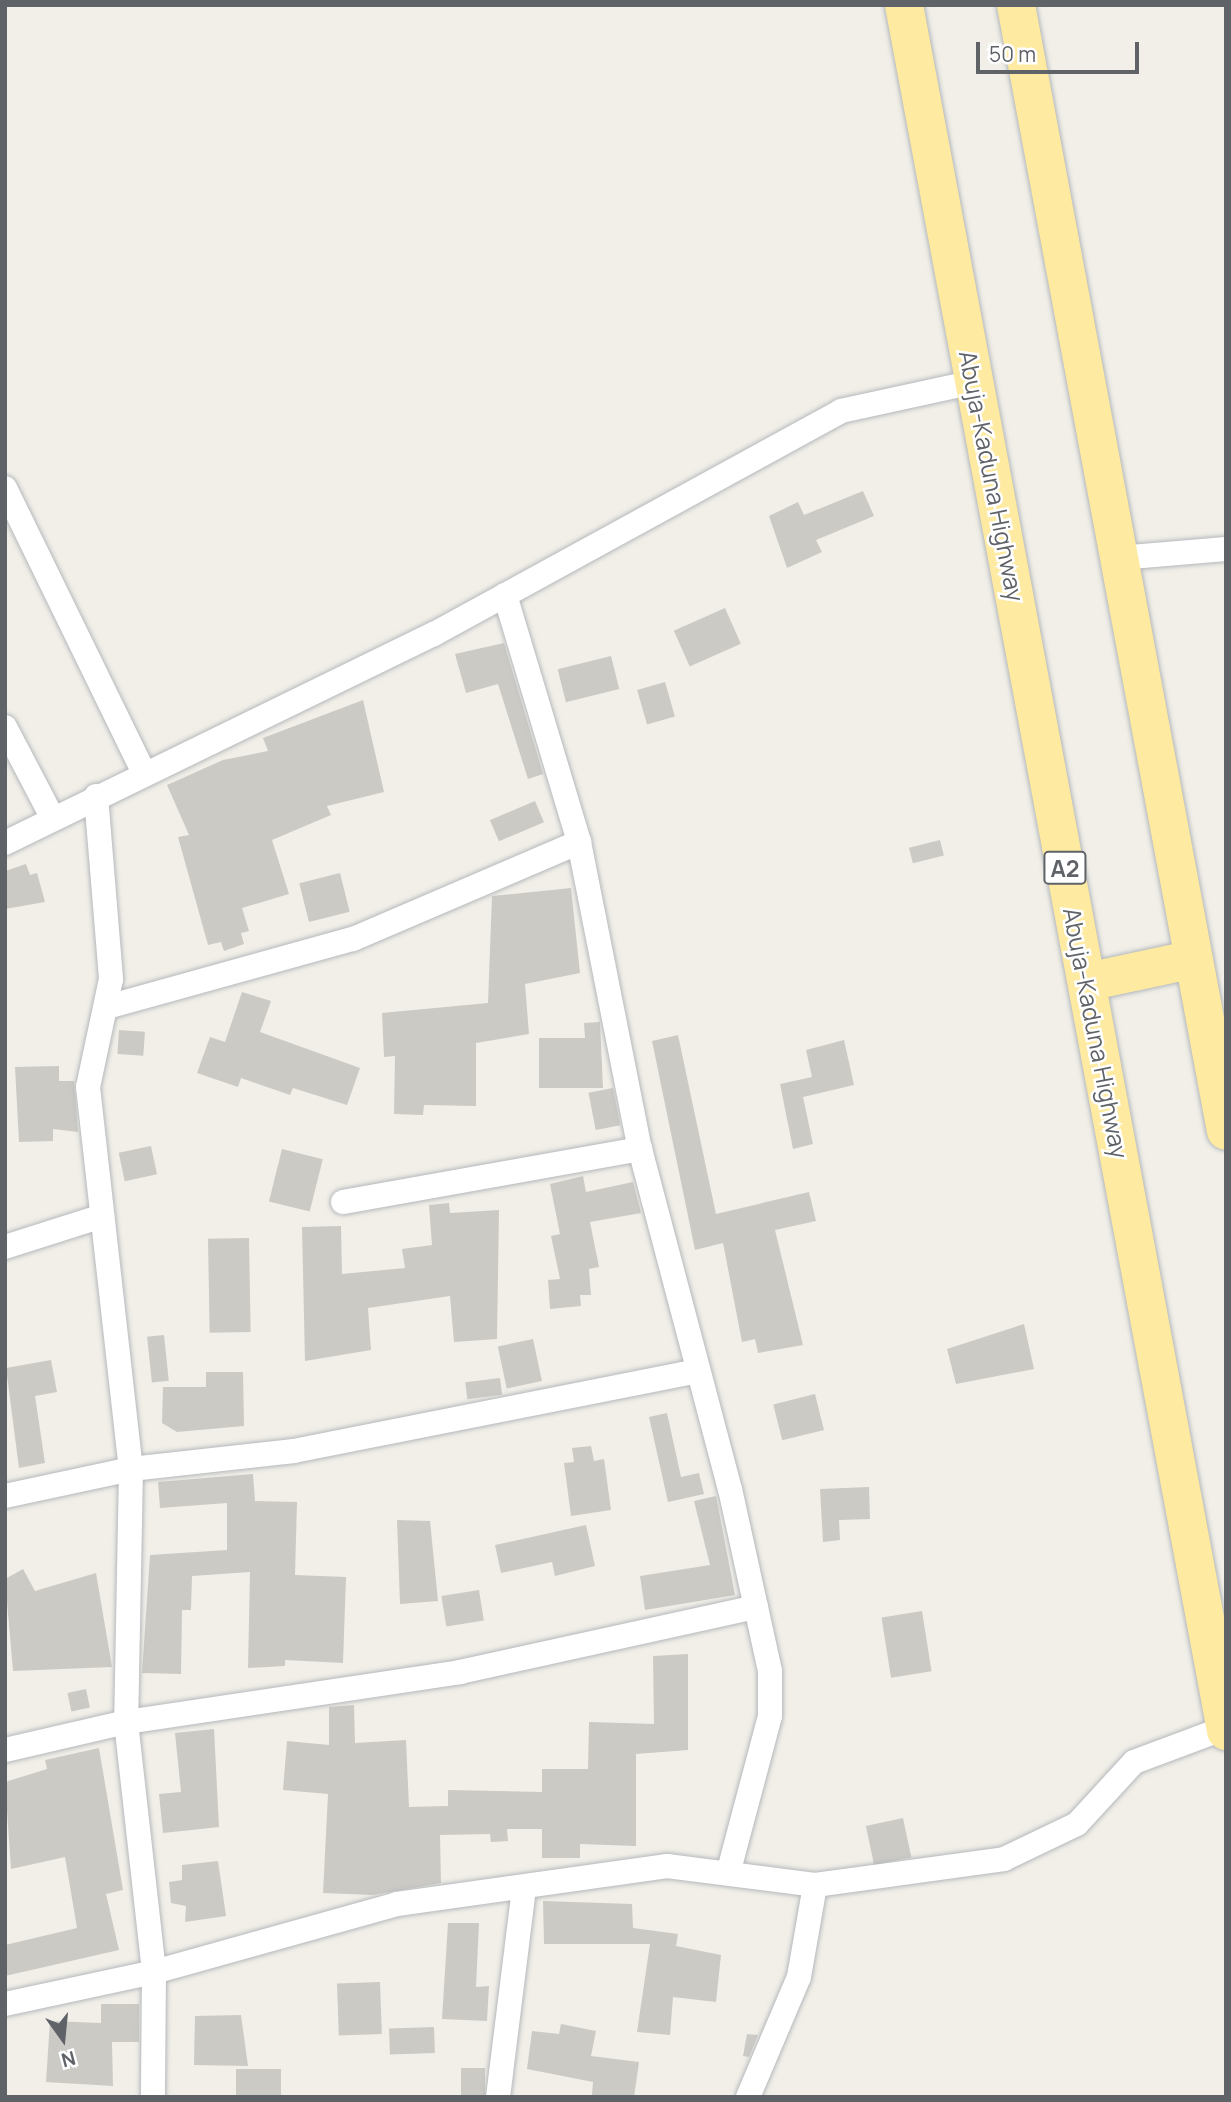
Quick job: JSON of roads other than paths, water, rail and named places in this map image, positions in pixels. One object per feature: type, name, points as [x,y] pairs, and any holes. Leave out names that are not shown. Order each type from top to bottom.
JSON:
[{"type":"highway","name":"Abuja-Kaduna Highway","points":[[904,5],[1225,1729]]},
{"type":"highway","points":[[1016,5],[1226,1131]]},
{"type":"highway","points":[[1087,982],[1194,959]]},
{"type":"street","points":[[5,843],[143,771],[505,594],[841,411],[974,382]]},
{"type":"street","points":[[5,488],[143,771]]},
{"type":"street","points":[[1119,558],[1226,549]]},
{"type":"street","points":[[505,594],[579,842],[640,1149],[756,1607],[773,1692],[728,1874]]},
{"type":"street","points":[[5,727],[53,819]]},
{"type":"street","points":[[96,796],[111,979],[107,1007],[89,1058],[88,1087],[131,1469],[126,1722],[154,1972],[153,2097]]},
{"type":"street","points":[[107,1007],[353,939],[579,842]]},
{"type":"street","points":[[343,1202],[640,1149]]},
{"type":"street","points":[[5,1247],[102,1216]]},
{"type":"street","points":[[5,1496],[131,1469],[294,1451],[698,1371]]},
{"type":"street","points":[[5,1751],[126,1722],[460,1672],[756,1607]]},
{"type":"street","points":[[5,2004],[154,1972],[397,1904],[667,1866],[815,1885],[1004,1859],[1077,1824],[1134,1762],[1225,1729]]},
{"type":"street","points":[[748,2097],[799,1978],[815,1885]]},
{"type":"street","points":[[498,2097],[524,1888]]}]
